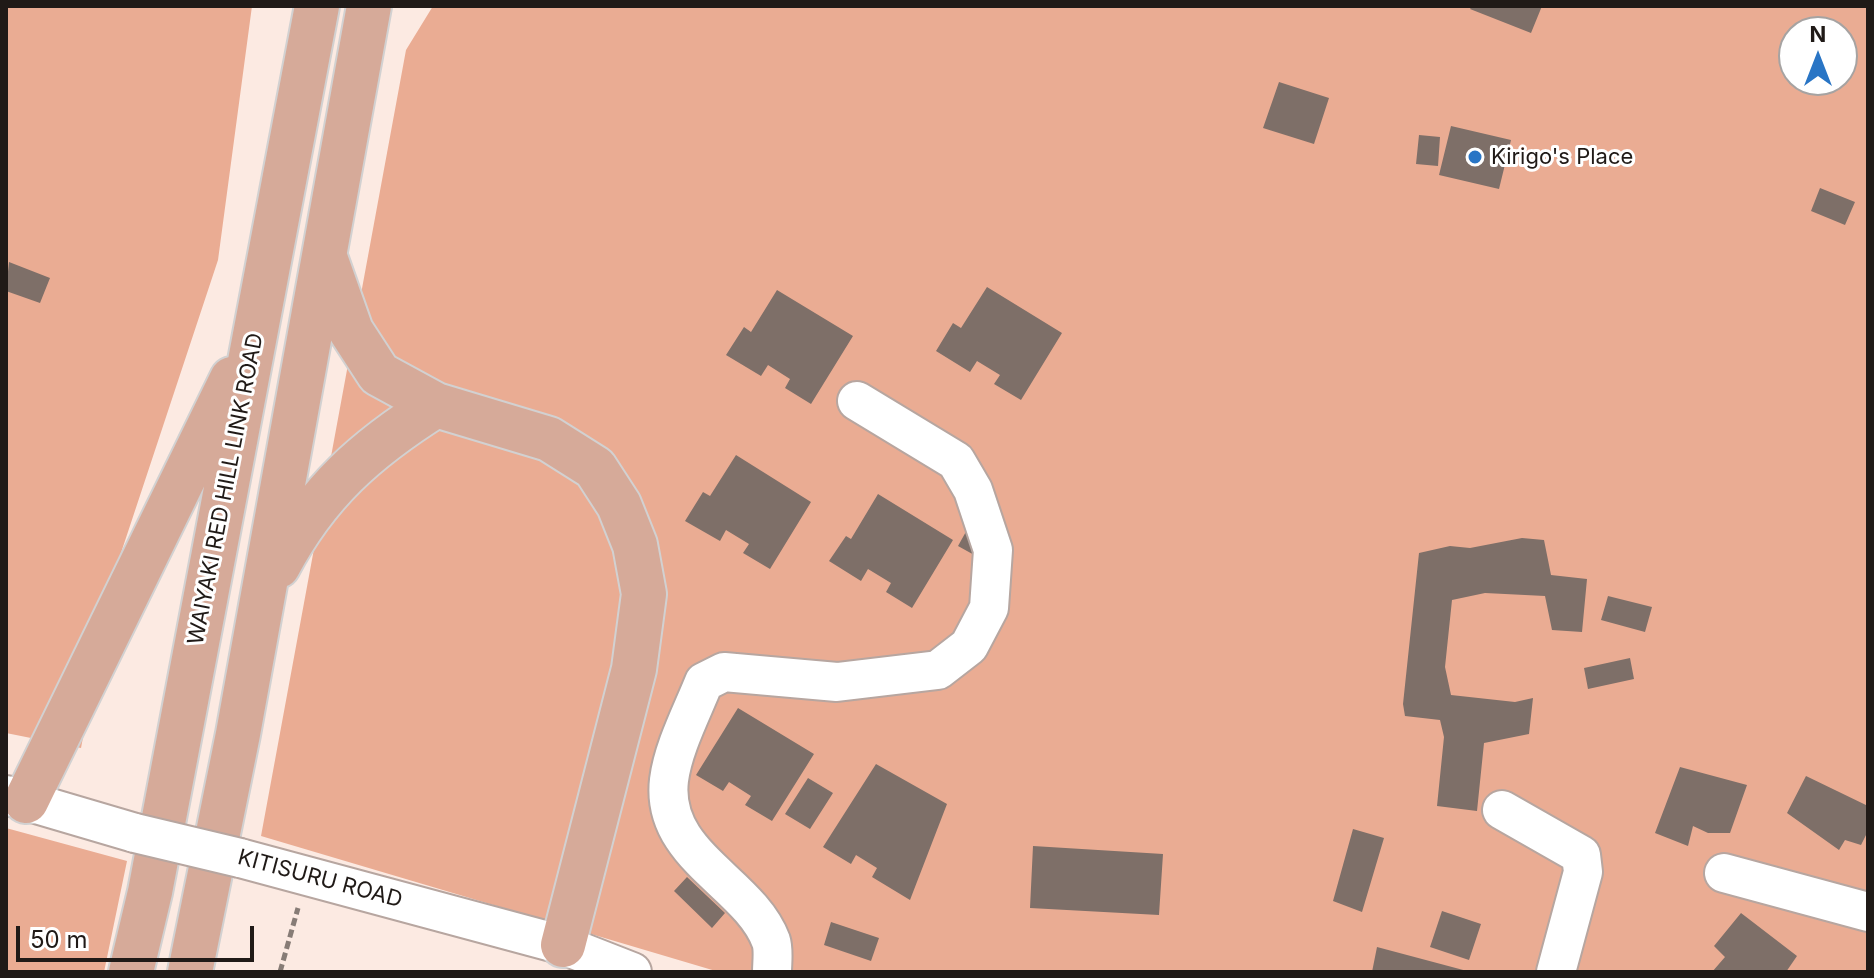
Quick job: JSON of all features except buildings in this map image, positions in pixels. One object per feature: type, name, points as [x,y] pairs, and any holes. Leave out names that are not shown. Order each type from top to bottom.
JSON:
[{"type":"main road","name":"WAIYAKI RED HILL LINK ROAD","points":[[131,972],[150,892],[317,6]]},
{"type":"main road","points":[[190,972],[369,7]]},
{"type":"main road","points":[[325,257],[351,331],[379,374],[436,405],[549,439],[595,468],[619,505],[635,545],[644,594],[634,669],[563,945]]},
{"type":"main road","points":[[16,798],[256,329]]},
{"type":"main road","points":[[262,595],[296,534],[332,484],[395,431],[436,405]]},
{"type":"street","points":[[772,972],[772,943],[761,923],[677,832],[669,805],[669,779],[704,682],[724,672],[837,682],[938,670],[969,646],[989,608],[993,550],[973,490],[956,461],[857,401]]},
{"type":"street","name":"KITISURU ROAD","points":[[16,798],[135,833],[308,874],[563,945],[632,972]]},
{"type":"street","points":[[1502,810],[1581,855],[1583,872],[1556,972]]},
{"type":"street","points":[[1724,873],[1868,912]]},
{"type":"path","points":[[280,972],[308,874]]},
{"type":"shaded area","points":[[6,6],[252,6],[218,260],[115,571],[81,748],[6,733]]},
{"type":"shaded area","points":[[433,6],[1868,6],[1868,972],[719,972],[261,836],[406,50]]},
{"type":"shaded area","points":[[6,828],[127,861],[104,972],[6,972]]},
{"type":"place","name":"Kirigo's Place","points":[[1475,157]]}]
